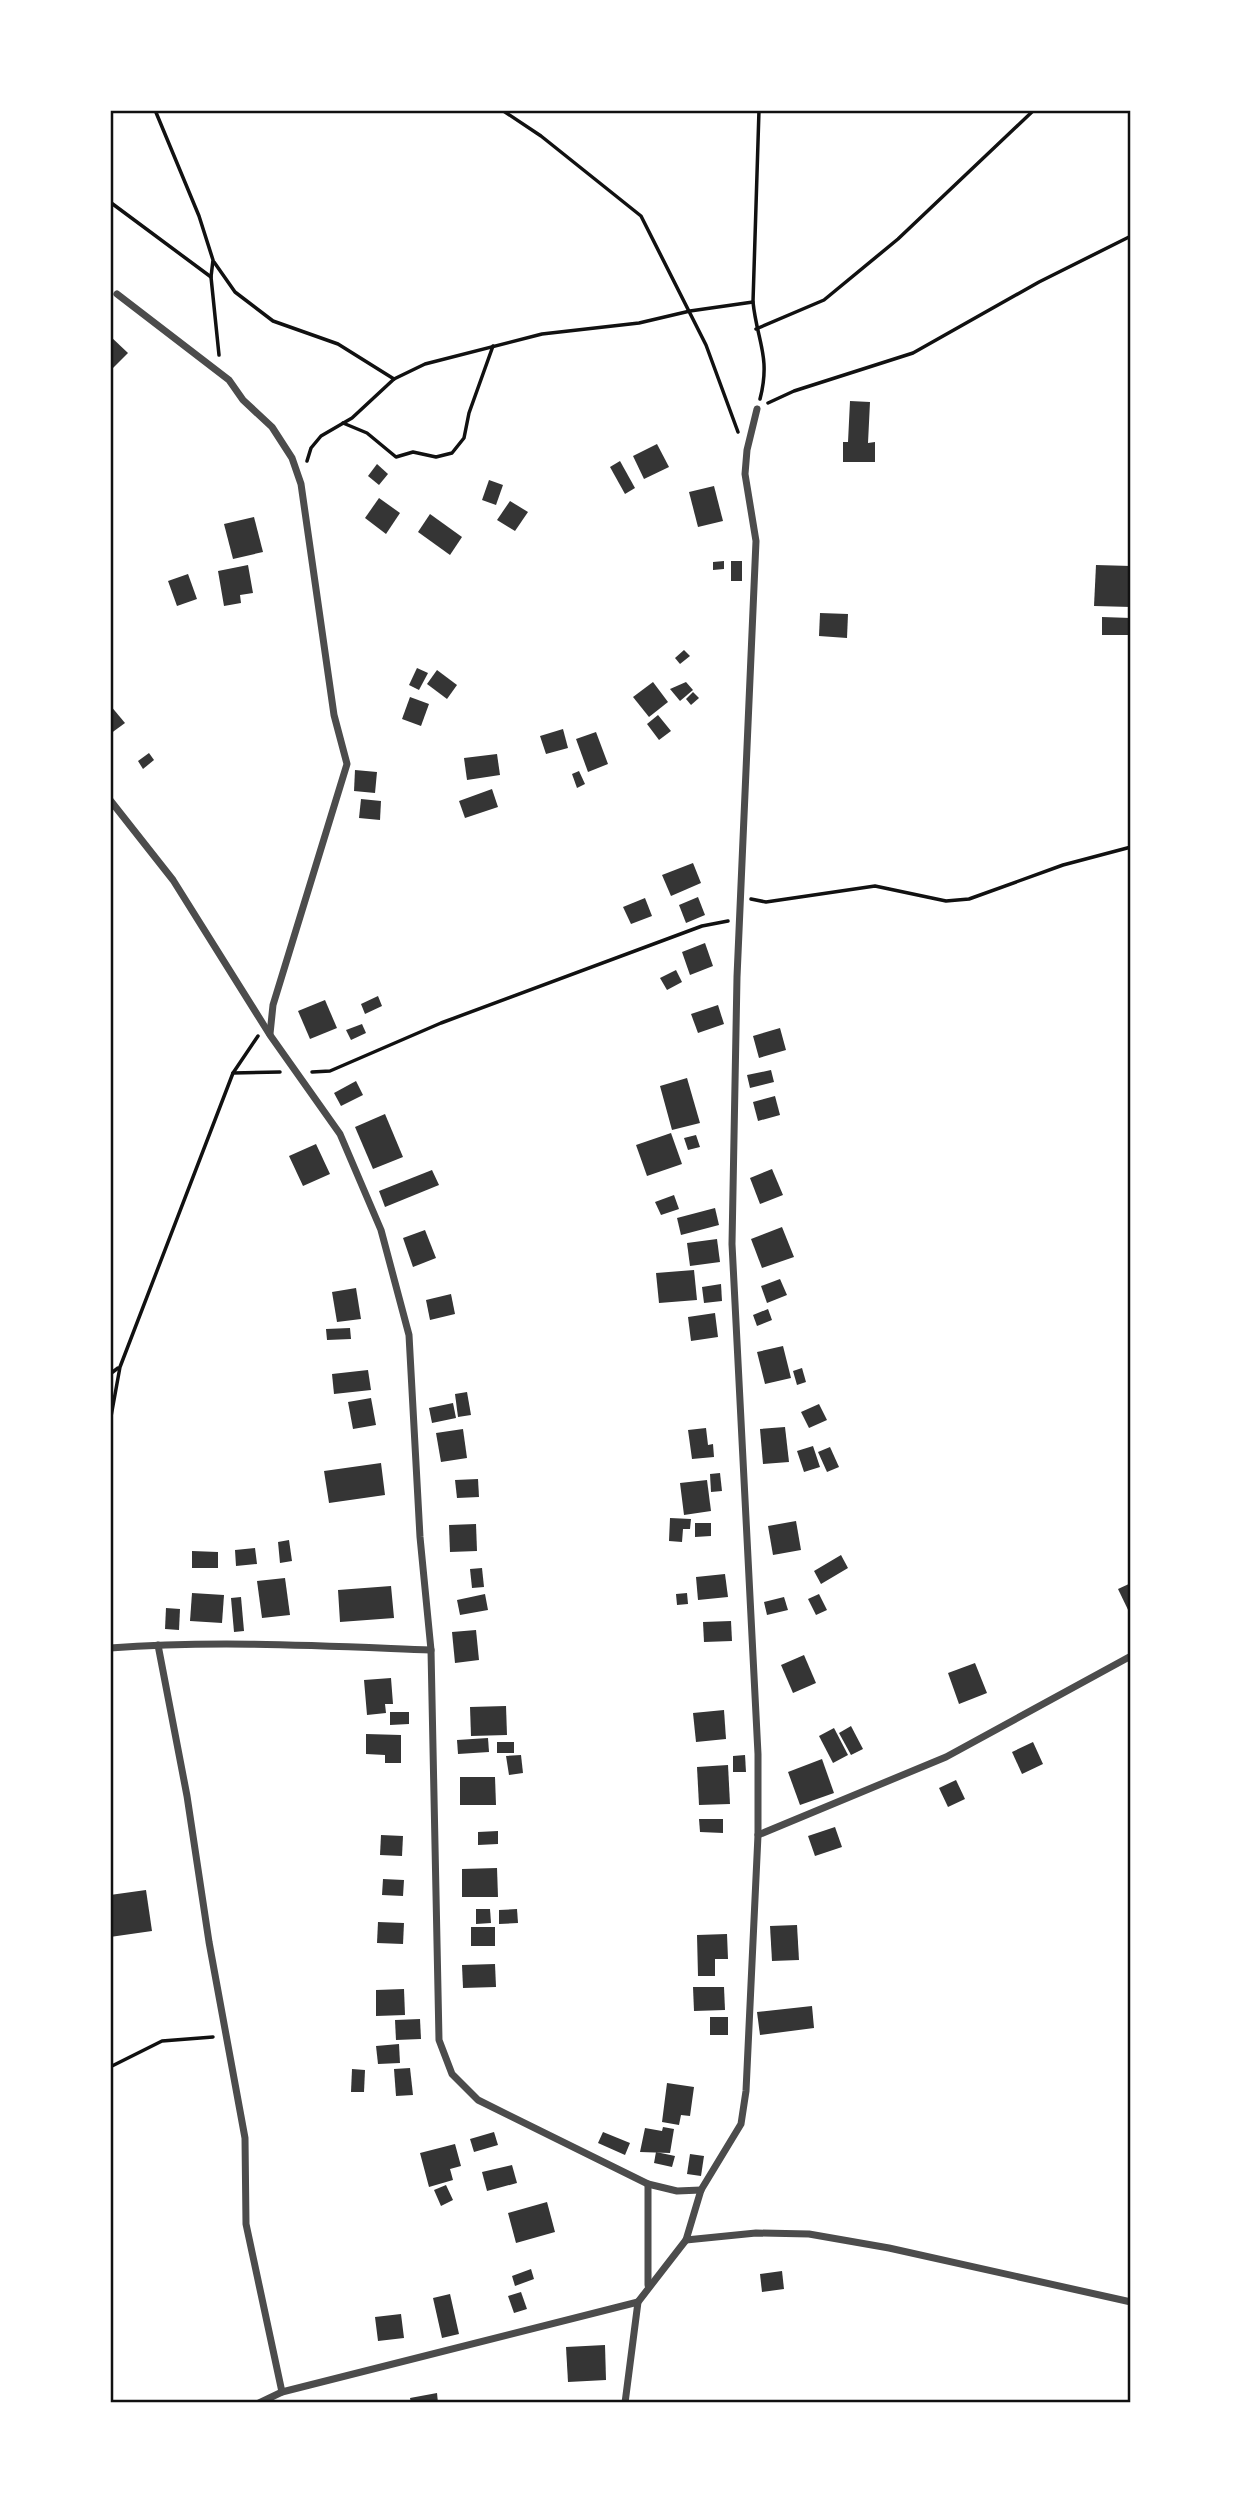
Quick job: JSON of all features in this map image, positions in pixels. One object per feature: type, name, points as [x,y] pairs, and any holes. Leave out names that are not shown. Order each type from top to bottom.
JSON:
[{"type":"street","points":[[117,294],[229,380],[243,400],[272,428],[292,458],[301,484],[334,715],[347,764],[273,1005],[270,1035]]},
{"type":"street","points":[[625,2403],[638,2302],[686,2241],[701,2190],[741,2124],[747,2069],[758,1835],[758,1754],[732,1244],[740,918],[756,541],[745,474],[747,450],[757,409]]},
{"type":"street","points":[[110,800],[173,880],[270,1035],[340,1134],[376,1218],[409,1335],[419,1537],[431,1650],[439,2040],[452,2074],[478,2100],[648,2184],[677,2192],[701,2190]]},
{"type":"street","points":[[110,1648],[158,1644],[431,1650]]},
{"type":"street","points":[[158,1644],[187,1796],[225,2036],[245,2138],[246,2224],[282,2392]]},
{"type":"street","points":[[758,1835],[946,1757],[1131,1657]]},
{"type":"street","points":[[648,2184],[648,2286]]},
{"type":"street","points":[[686,2241],[756,2233],[809,2234],[889,2248],[1131,2302]]},
{"type":"street","points":[[259,2403],[282,2392],[638,2302]]},
{"type":"path","points":[[155,110],[199,216],[213,260],[235,292],[273,321],[338,344],[394,379]]},
{"type":"path","points":[[502,110],[541,136],[641,216],[690,311],[729,414],[747,450]]},
{"type":"path","points":[[757,409],[765,380],[766,360],[764,344],[756,329],[753,302],[759,110]]},
{"type":"path","points":[[756,329],[824,300],[898,239],[1034,110]]},
{"type":"path","points":[[110,202],[211,277]]},
{"type":"path","points":[[757,409],[794,391],[914,353],[1039,282],[1131,236]]},
{"type":"path","points":[[213,260],[211,277],[219,355],[229,380]]},
{"type":"path","points":[[301,484],[311,449],[321,436],[343,422],[394,379],[425,364],[542,334],[639,323],[690,311],[753,302]]},
{"type":"path","points":[[343,422],[366,433],[396,457],[413,452],[436,457],[452,453],[464,438],[469,413],[494,346]]},
{"type":"path","points":[[742,898],[766,901],[875,886],[946,901],[969,899],[1063,865],[1131,847]]},
{"type":"path","points":[[233,1073],[330,1072],[479,1009],[702,926],[740,918]]},
{"type":"path","points":[[110,1422],[120,1367],[194,1168],[233,1073],[265,1025]]},
{"type":"path","points":[[110,1374],[120,1367]]},
{"type":"path","points":[[110,2067],[162,2041],[225,2036]]},
{"type":"building","points":[[110,336],[128,353],[110,371]]},
{"type":"building","points":[[850,401],[870,402],[868,443],[875,442],[875,462],[843,462],[843,442],[848,442]]},
{"type":"building","points":[[657,444],[669,467],[644,479],[633,456]]},
{"type":"building","points":[[620,461],[635,488],[625,494],[610,467]]},
{"type":"building","points":[[377,464],[388,474],[379,485],[368,476]]},
{"type":"building","points":[[489,480],[503,485],[496,505],[482,500]]},
{"type":"building","points":[[714,486],[723,521],[698,527],[689,492]]},
{"type":"building","points":[[379,498],[400,513],[386,534],[365,518]]},
{"type":"building","points":[[510,501],[528,512],[515,531],[497,520]]},
{"type":"building","points":[[430,514],[462,537],[450,555],[418,532]]},
{"type":"building","points":[[254,517],[263,552],[233,559],[224,524]]},
{"type":"building","points":[[724,561],[724,569],[713,570],[713,562]]},
{"type":"building","points":[[731,561],[742,561],[742,581],[731,581]]},
{"type":"building","points":[[248,565],[253,593],[240,595],[241,603],[224,606],[218,571]]},
{"type":"building","points":[[1096,565],[1131,566],[1131,607],[1094,606]]},
{"type":"building","points":[[188,574],[197,599],[177,606],[168,581]]},
{"type":"building","points":[[820,613],[848,614],[847,638],[819,636]]},
{"type":"building","points":[[1102,617],[1131,618],[1131,635],[1102,635]]},
{"type":"building","points":[[684,650],[690,656],[680,664],[675,658]]},
{"type":"building","points":[[417,668],[428,673],[419,690],[409,685]]},
{"type":"building","points":[[437,670],[457,685],[447,699],[427,684]]},
{"type":"building","points":[[653,682],[668,702],[649,717],[633,697]]},
{"type":"building","points":[[686,682],[693,690],[680,701],[670,689]]},
{"type":"building","points":[[693,692],[699,698],[691,705],[686,699]]},
{"type":"building","points":[[410,697],[429,704],[421,726],[402,719]]},
{"type":"building","points":[[110,705],[125,723],[110,734]]},
{"type":"building","points":[[658,715],[671,731],[659,740],[647,724]]},
{"type":"building","points":[[563,729],[568,748],[546,754],[540,736]]},
{"type":"building","points":[[596,732],[608,764],[588,772],[576,739]]},
{"type":"building","points":[[149,753],[154,760],[143,769],[138,761]]},
{"type":"building","points":[[497,754],[500,775],[467,780],[464,758]]},
{"type":"building","points":[[355,770],[377,772],[375,793],[354,791]]},
{"type":"building","points":[[579,771],[585,784],[577,788],[572,774]]},
{"type":"building","points":[[492,789],[498,807],[465,818],[459,801]]},
{"type":"building","points":[[361,799],[381,801],[380,820],[359,818]]},
{"type":"building","points":[[693,863],[701,883],[671,896],[662,875]]},
{"type":"building","points":[[698,897],[705,915],[686,923],[679,905]]},
{"type":"building","points":[[645,898],[652,916],[631,924],[623,907]]},
{"type":"building","points":[[705,943],[713,966],[690,975],[682,952]]},
{"type":"building","points":[[676,970],[682,982],[667,990],[660,978]]},
{"type":"building","points":[[378,996],[382,1006],[365,1014],[361,1004]]},
{"type":"building","points":[[325,1000],[337,1028],[310,1039],[298,1011]]},
{"type":"building","points":[[718,1005],[724,1024],[698,1033],[691,1014]]},
{"type":"building","points":[[362,1024],[366,1033],[351,1040],[346,1030]]},
{"type":"building","points":[[780,1028],[786,1050],[759,1058],[753,1036]]},
{"type":"building","points":[[771,1070],[774,1082],[750,1088],[747,1075]]},
{"type":"building","points":[[687,1078],[700,1123],[672,1130],[660,1086]]},
{"type":"building","points":[[356,1081],[363,1095],[341,1106],[334,1093]]},
{"type":"building","points":[[775,1096],[780,1115],[758,1121],[753,1102]]},
{"type":"building","points":[[385,1114],[403,1157],[373,1169],[355,1127]]},
{"type":"building","points":[[671,1133],[682,1164],[647,1176],[636,1145]]},
{"type":"building","points":[[696,1135],[700,1147],[688,1150],[684,1138]]},
{"type":"building","points":[[316,1144],[330,1174],[303,1186],[289,1156]]},
{"type":"building","points":[[772,1169],[783,1195],[760,1204],[750,1178]]},
{"type":"building","points":[[432,1170],[439,1185],[385,1207],[379,1191]]},
{"type":"building","points":[[674,1195],[679,1209],[661,1215],[655,1202]]},
{"type":"building","points":[[715,1208],[719,1225],[681,1235],[677,1218]]},
{"type":"building","points":[[782,1227],[794,1257],[762,1268],[751,1239]]},
{"type":"building","points":[[425,1230],[436,1258],[413,1267],[403,1238]]},
{"type":"building","points":[[717,1239],[720,1262],[690,1266],[687,1243]]},
{"type":"building","points":[[694,1270],[697,1300],[659,1303],[656,1273]]},
{"type":"building","points":[[780,1279],[787,1295],[767,1303],[761,1286]]},
{"type":"building","points":[[721,1284],[722,1301],[704,1303],[702,1287]]},
{"type":"building","points":[[356,1288],[361,1319],[337,1322],[332,1292]]},
{"type":"building","points":[[451,1294],[455,1314],[430,1320],[426,1300]]},
{"type":"building","points":[[768,1309],[772,1320],[757,1326],[753,1315]]},
{"type":"building","points":[[715,1313],[718,1337],[691,1341],[688,1317]]},
{"type":"building","points":[[350,1328],[351,1339],[327,1340],[326,1329]]},
{"type":"building","points":[[783,1346],[791,1378],[765,1384],[757,1352]]},
{"type":"building","points":[[802,1368],[806,1382],[797,1385],[793,1371]]},
{"type":"building","points":[[368,1370],[371,1390],[334,1394],[332,1374]]},
{"type":"building","points":[[467,1392],[471,1415],[458,1417],[455,1394]]},
{"type":"building","points":[[371,1398],[376,1425],[353,1429],[348,1402]]},
{"type":"building","points":[[453,1403],[456,1418],[432,1423],[429,1408]]},
{"type":"building","points":[[819,1404],[827,1420],[809,1428],[801,1412]]},
{"type":"building","points":[[785,1427],[789,1462],[763,1464],[760,1429]]},
{"type":"building","points":[[706,1428],[708,1445],[713,1444],[714,1457],[692,1459],[688,1430]]},
{"type":"building","points":[[463,1429],[467,1458],[441,1462],[436,1433]]},
{"type":"building","points":[[813,1446],[820,1467],[804,1472],[797,1451]]},
{"type":"building","points":[[830,1447],[839,1467],[827,1472],[818,1452]]},
{"type":"building","points":[[381,1463],[385,1495],[329,1503],[324,1471]]},
{"type":"building","points":[[720,1473],[722,1491],[711,1492],[710,1474]]},
{"type":"building","points":[[478,1479],[479,1497],[457,1498],[455,1480]]},
{"type":"building","points":[[707,1480],[711,1511],[684,1515],[680,1483]]},
{"type":"building","points":[[670,1518],[691,1519],[690,1529],[683,1529],[682,1542],[669,1541]]},
{"type":"building","points":[[796,1521],[801,1550],[773,1555],[768,1526]]},
{"type":"building","points":[[695,1523],[711,1523],[711,1536],[695,1537]]},
{"type":"building","points":[[476,1524],[477,1551],[450,1552],[449,1525]]},
{"type":"building","points":[[289,1540],[292,1561],[280,1563],[278,1542]]},
{"type":"building","points":[[255,1548],[257,1564],[236,1566],[235,1550]]},
{"type":"building","points":[[192,1551],[218,1552],[218,1568],[192,1568]]},
{"type":"building","points":[[841,1555],[848,1568],[821,1584],[814,1571]]},
{"type":"building","points":[[482,1568],[484,1587],[472,1588],[470,1569]]},
{"type":"building","points":[[725,1574],[728,1597],[698,1600],[696,1577]]},
{"type":"building","points":[[285,1578],[290,1615],[262,1618],[257,1581]]},
{"type":"building","points":[[1131,1583],[1131,1616],[1118,1589]]},
{"type":"building","points":[[391,1586],[394,1618],[340,1622],[338,1590]]},
{"type":"building","points":[[192,1593],[224,1595],[222,1623],[190,1621]]},
{"type":"building","points":[[687,1593],[688,1604],[677,1605],[676,1594]]},
{"type":"building","points":[[485,1594],[488,1610],[460,1615],[457,1600]]},
{"type":"building","points":[[819,1594],[827,1610],[816,1615],[808,1599]]},
{"type":"building","points":[[241,1597],[244,1631],[234,1632],[231,1598]]},
{"type":"building","points":[[784,1597],[788,1610],[767,1615],[764,1602]]},
{"type":"building","points":[[166,1608],[180,1609],[179,1630],[165,1629]]},
{"type":"building","points":[[731,1621],[732,1641],[704,1642],[703,1622]]},
{"type":"building","points":[[476,1630],[479,1660],[455,1663],[452,1632]]},
{"type":"building","points":[[804,1655],[816,1683],[793,1693],[781,1665]]},
{"type":"building","points":[[975,1663],[987,1693],[959,1704],[948,1673]]},
{"type":"building","points":[[391,1678],[393,1704],[385,1704],[386,1713],[367,1715],[364,1680]]},
{"type":"building","points":[[506,1706],[507,1735],[471,1736],[470,1707]]},
{"type":"building","points":[[724,1710],[726,1739],[696,1742],[693,1713]]},
{"type":"building","points":[[390,1712],[409,1712],[409,1724],[390,1725]]},
{"type":"building","points":[[851,1726],[863,1749],[851,1755],[839,1733]]},
{"type":"building","points":[[834,1728],[848,1755],[833,1763],[819,1736]]},
{"type":"building","points":[[366,1734],[401,1735],[401,1763],[385,1763],[385,1755],[366,1754]]},
{"type":"building","points":[[488,1738],[489,1752],[458,1754],[457,1740]]},
{"type":"building","points":[[497,1742],[514,1742],[514,1753],[497,1753]]},
{"type":"building","points":[[1033,1742],[1043,1764],[1022,1774],[1012,1752]]},
{"type":"building","points":[[521,1755],[523,1773],[509,1775],[506,1756]]},
{"type":"building","points":[[745,1755],[746,1772],[733,1772],[733,1756]]},
{"type":"building","points":[[822,1759],[834,1793],[800,1805],[788,1772]]},
{"type":"building","points":[[728,1765],[730,1804],[699,1805],[697,1767]]},
{"type":"building","points":[[460,1777],[495,1777],[496,1805],[460,1805]]},
{"type":"building","points":[[956,1780],[965,1799],[948,1807],[939,1788]]},
{"type":"building","points":[[699,1819],[723,1819],[723,1833],[700,1832]]},
{"type":"building","points":[[835,1827],[842,1847],[815,1856],[808,1836]]},
{"type":"building","points":[[498,1831],[498,1844],[478,1845],[478,1832]]},
{"type":"building","points":[[381,1835],[403,1836],[402,1856],[380,1855]]},
{"type":"building","points":[[497,1868],[498,1897],[462,1897],[462,1869]]},
{"type":"building","points":[[383,1879],[404,1880],[403,1896],[382,1895]]},
{"type":"building","points":[[146,1890],[152,1931],[110,1937],[110,1895]]},
{"type":"building","points":[[476,1909],[490,1909],[491,1923],[476,1924]]},
{"type":"building","points":[[517,1909],[518,1923],[499,1924],[499,1910]]},
{"type":"building","points":[[378,1922],[404,1923],[403,1944],[377,1943]]},
{"type":"building","points":[[797,1925],[799,1960],[772,1961],[770,1926]]},
{"type":"building","points":[[471,1927],[495,1927],[495,1946],[471,1946]]},
{"type":"building","points":[[727,1934],[728,1959],[715,1959],[715,1976],[698,1976],[697,1935]]},
{"type":"building","points":[[495,1964],[496,1987],[463,1988],[462,1965]]},
{"type":"building","points":[[693,1987],[724,1987],[725,2010],[694,2011]]},
{"type":"building","points":[[404,1989],[405,2015],[376,2016],[376,1990]]},
{"type":"building","points":[[812,2006],[814,2028],[760,2035],[757,2012]]},
{"type":"building","points":[[710,2017],[728,2017],[728,2035],[710,2035]]},
{"type":"building","points":[[420,2019],[421,2039],[396,2040],[395,2020]]},
{"type":"building","points":[[399,2044],[400,2063],[378,2064],[376,2046]]},
{"type":"building","points":[[410,2068],[413,2095],[396,2096],[394,2069]]},
{"type":"building","points":[[352,2069],[365,2070],[364,2092],[351,2092]]},
{"type":"building","points":[[667,2083],[694,2087],[690,2116],[681,2115],[679,2125],[662,2122]]},
{"type":"building","points":[[663,2127],[674,2129],[670,2153],[640,2152],[645,2128],[662,2131]]},
{"type":"building","points":[[494,2132],[498,2145],[474,2152],[470,2139]]},
{"type":"building","points":[[603,2132],[630,2143],[625,2155],[598,2143]]},
{"type":"building","points":[[455,2144],[461,2166],[450,2169],[453,2180],[429,2187],[420,2153]]},
{"type":"building","points":[[656,2152],[675,2156],[672,2167],[654,2163]]},
{"type":"building","points":[[690,2154],[704,2156],[701,2176],[687,2174]]},
{"type":"building","points":[[512,2165],[517,2183],[487,2191],[482,2172]]},
{"type":"building","points":[[446,2185],[453,2200],[441,2206],[434,2190]]},
{"type":"building","points":[[547,2202],[555,2232],[516,2243],[508,2213]]},
{"type":"building","points":[[531,2269],[534,2279],[515,2286],[512,2276]]},
{"type":"building","points":[[782,2271],[784,2289],[762,2292],[760,2274]]},
{"type":"building","points":[[521,2292],[527,2309],[514,2313],[508,2296]]},
{"type":"building","points":[[450,2294],[459,2334],[442,2338],[433,2298]]},
{"type":"building","points":[[401,2314],[404,2338],[378,2341],[375,2317]]},
{"type":"building","points":[[605,2345],[606,2380],[568,2382],[566,2347]]},
{"type":"building","points":[[437,2393],[438,2403],[411,2403],[410,2398]]}]
